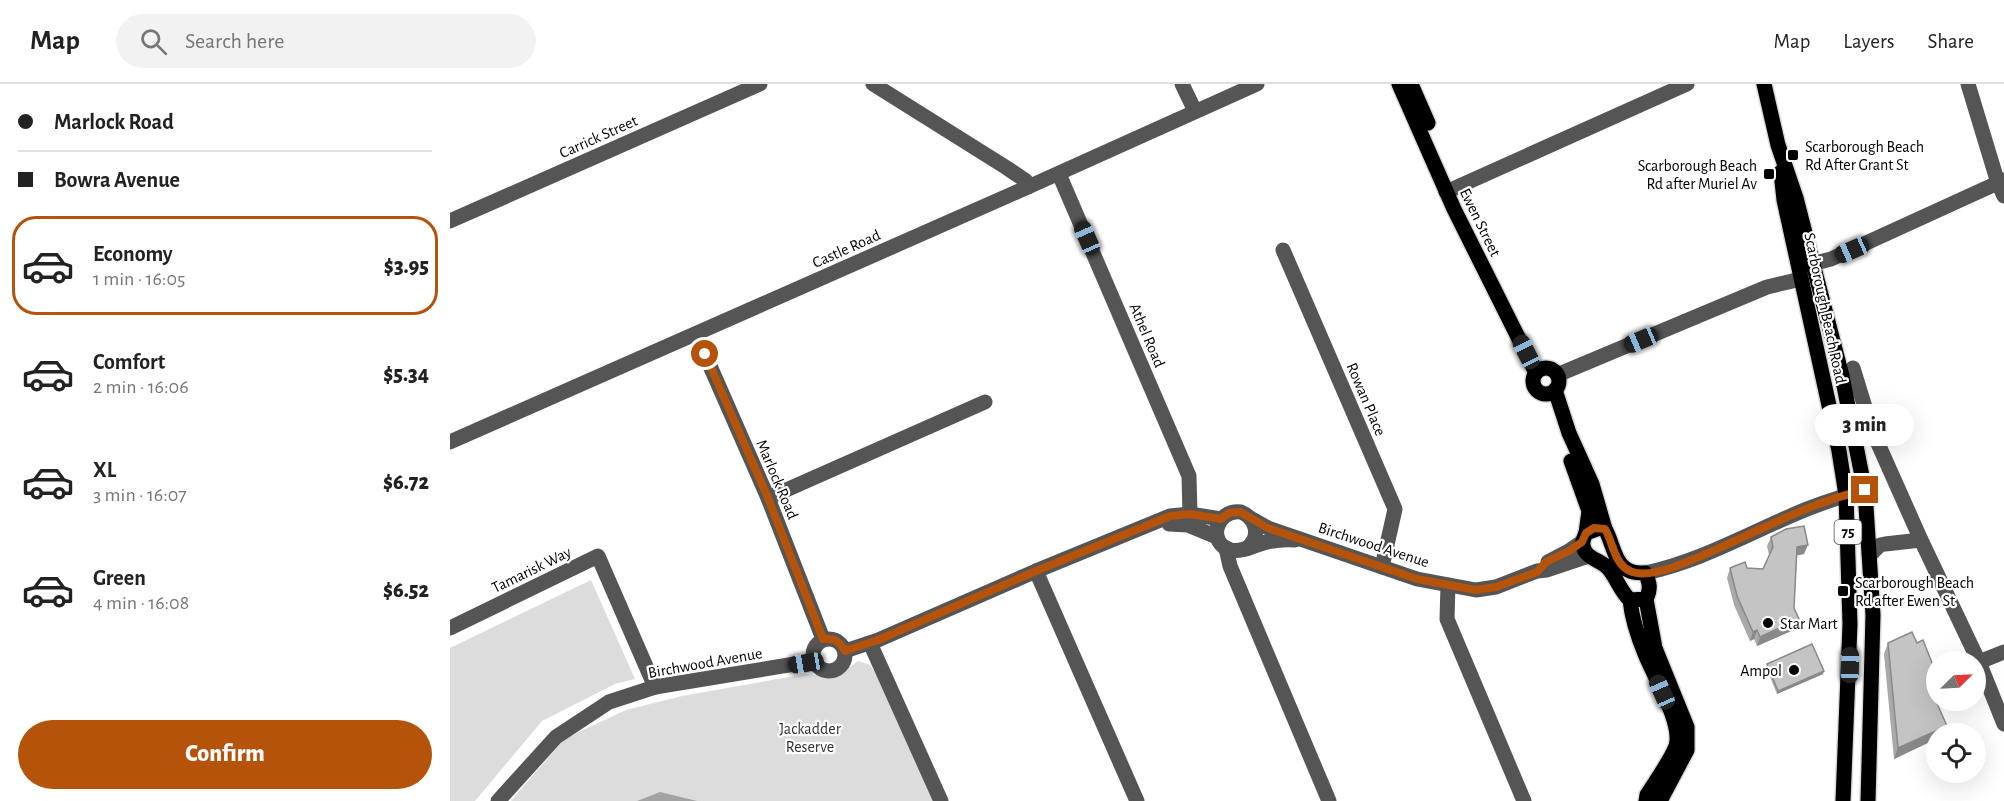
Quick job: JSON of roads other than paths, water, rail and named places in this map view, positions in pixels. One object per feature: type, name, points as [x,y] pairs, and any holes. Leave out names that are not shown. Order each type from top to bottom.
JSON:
[{"type":"main road","name":"Ewen Street","points":[[1400,84],[1540,371],[1534,384],[1538,391],[1553,386]]},
{"type":"main road","name":"Ewen Street","points":[[1411,84],[1451,190]]},
{"type":"main road","name":"Scarborough Beach Road","points":[[1764,84],[1778,145],[1784,200],[1804,270],[1842,376],[1865,490],[1873,615],[1868,801]]},
{"type":"main road","name":"Scarborough Beach Road","points":[[1804,270],[1846,495],[1850,624],[1843,801]]},
{"type":"main road","points":[[1540,371],[1551,369],[1553,386],[1589,511],[1586,544],[1607,566],[1616,578],[1622,593],[1629,600],[1644,653],[1671,711],[1677,730],[1676,746],[1647,795],[1647,801]]},
{"type":"main road","points":[[1553,386],[1569,433],[1592,484],[1605,529],[1619,563],[1630,571],[1645,573],[1649,581],[1648,595],[1655,648],[1687,727],[1687,750],[1660,801]]},
{"type":"main road","points":[[1586,544],[1594,528],[1605,529]]},
{"type":"main road","points":[[1629,600],[1648,595]]},
{"type":"main road","points":[[1870,742],[1874,801]]},
{"type":"street","name":"Carrick Street","points":[[450,221],[760,84]]},
{"type":"street","points":[[873,84],[1007,168],[1026,181],[1028,187]]},
{"type":"street","points":[[1182,84],[1195,111]]},
{"type":"street","name":"Castle Road","points":[[450,442],[1059,174],[1257,84]]},
{"type":"street","points":[[1451,190],[1687,84]]},
{"type":"street","points":[[1553,386],[1804,270],[2002,186],[1968,84]]},
{"type":"street","name":"Athel Road","points":[[1059,174],[1189,476],[1190,514]]},
{"type":"street","name":"Rowan Place","points":[[1283,250],[1395,509],[1382,567]]},
{"type":"street","name":"Marlock Road","points":[[696,334],[768,498],[823,639]]},
{"type":"street","points":[[1853,368],[1872,430],[1974,651]]},
{"type":"street","points":[[768,498],[985,402]]},
{"type":"street","points":[[1645,573],[1672,568],[1846,495],[1865,490]]},
{"type":"street","name":"Birchwood Avenue","points":[[498,801],[556,737],[609,702],[655,687],[813,661],[823,671],[832,672],[841,667],[845,659],[845,651],[1170,516],[1190,514],[1221,519],[1226,514],[1236,511],[1247,514],[1268,528],[1417,579],[1476,590],[1496,587],[1547,570],[1586,544]]},
{"type":"street","points":[[1221,519],[1217,526],[1238,584],[1329,801]]},
{"type":"street","points":[[1238,584],[1239,561],[1255,537],[1255,526],[1252,519]]},
{"type":"street","name":"Birchwood Avenue","points":[[1147,525],[1188,525],[1222,542],[1233,551],[1281,539],[1304,540]]},
{"type":"street","points":[[1870,555],[1880,545],[1921,540]]},
{"type":"street","name":"Tamarisk Way","points":[[450,628],[598,556],[655,687]]},
{"type":"street","points":[[1648,595],[1672,568]]},
{"type":"street","points":[[1036,571],[1137,801]]},
{"type":"street","points":[[1448,585],[1447,619],[1524,801]]},
{"type":"street","points":[[813,661],[812,652],[823,639],[839,642],[845,651]]},
{"type":"street","points":[[870,642],[941,801]]},
{"type":"street","points":[[1986,659],[2004,652]]},
{"type":"street","points":[[1986,679],[2004,724]]},
{"type":"place","name":"Scarborough Beach Rd After Grant St","points":[[1793,155]]},
{"type":"place","name":"Scarborough Beach Rd after Muriel Av","points":[[1769,174]]},
{"type":"place","name":"Scarborough Beach Rd after Ewen St","points":[[1843,591]]},
{"type":"place","name":"Star Mart","points":[[1768,623]]},
{"type":"place","name":"Ampol","points":[[1794,670]]},
{"type":"park label","name":"Jackadder Reserve","points":[[810,737]]}]
